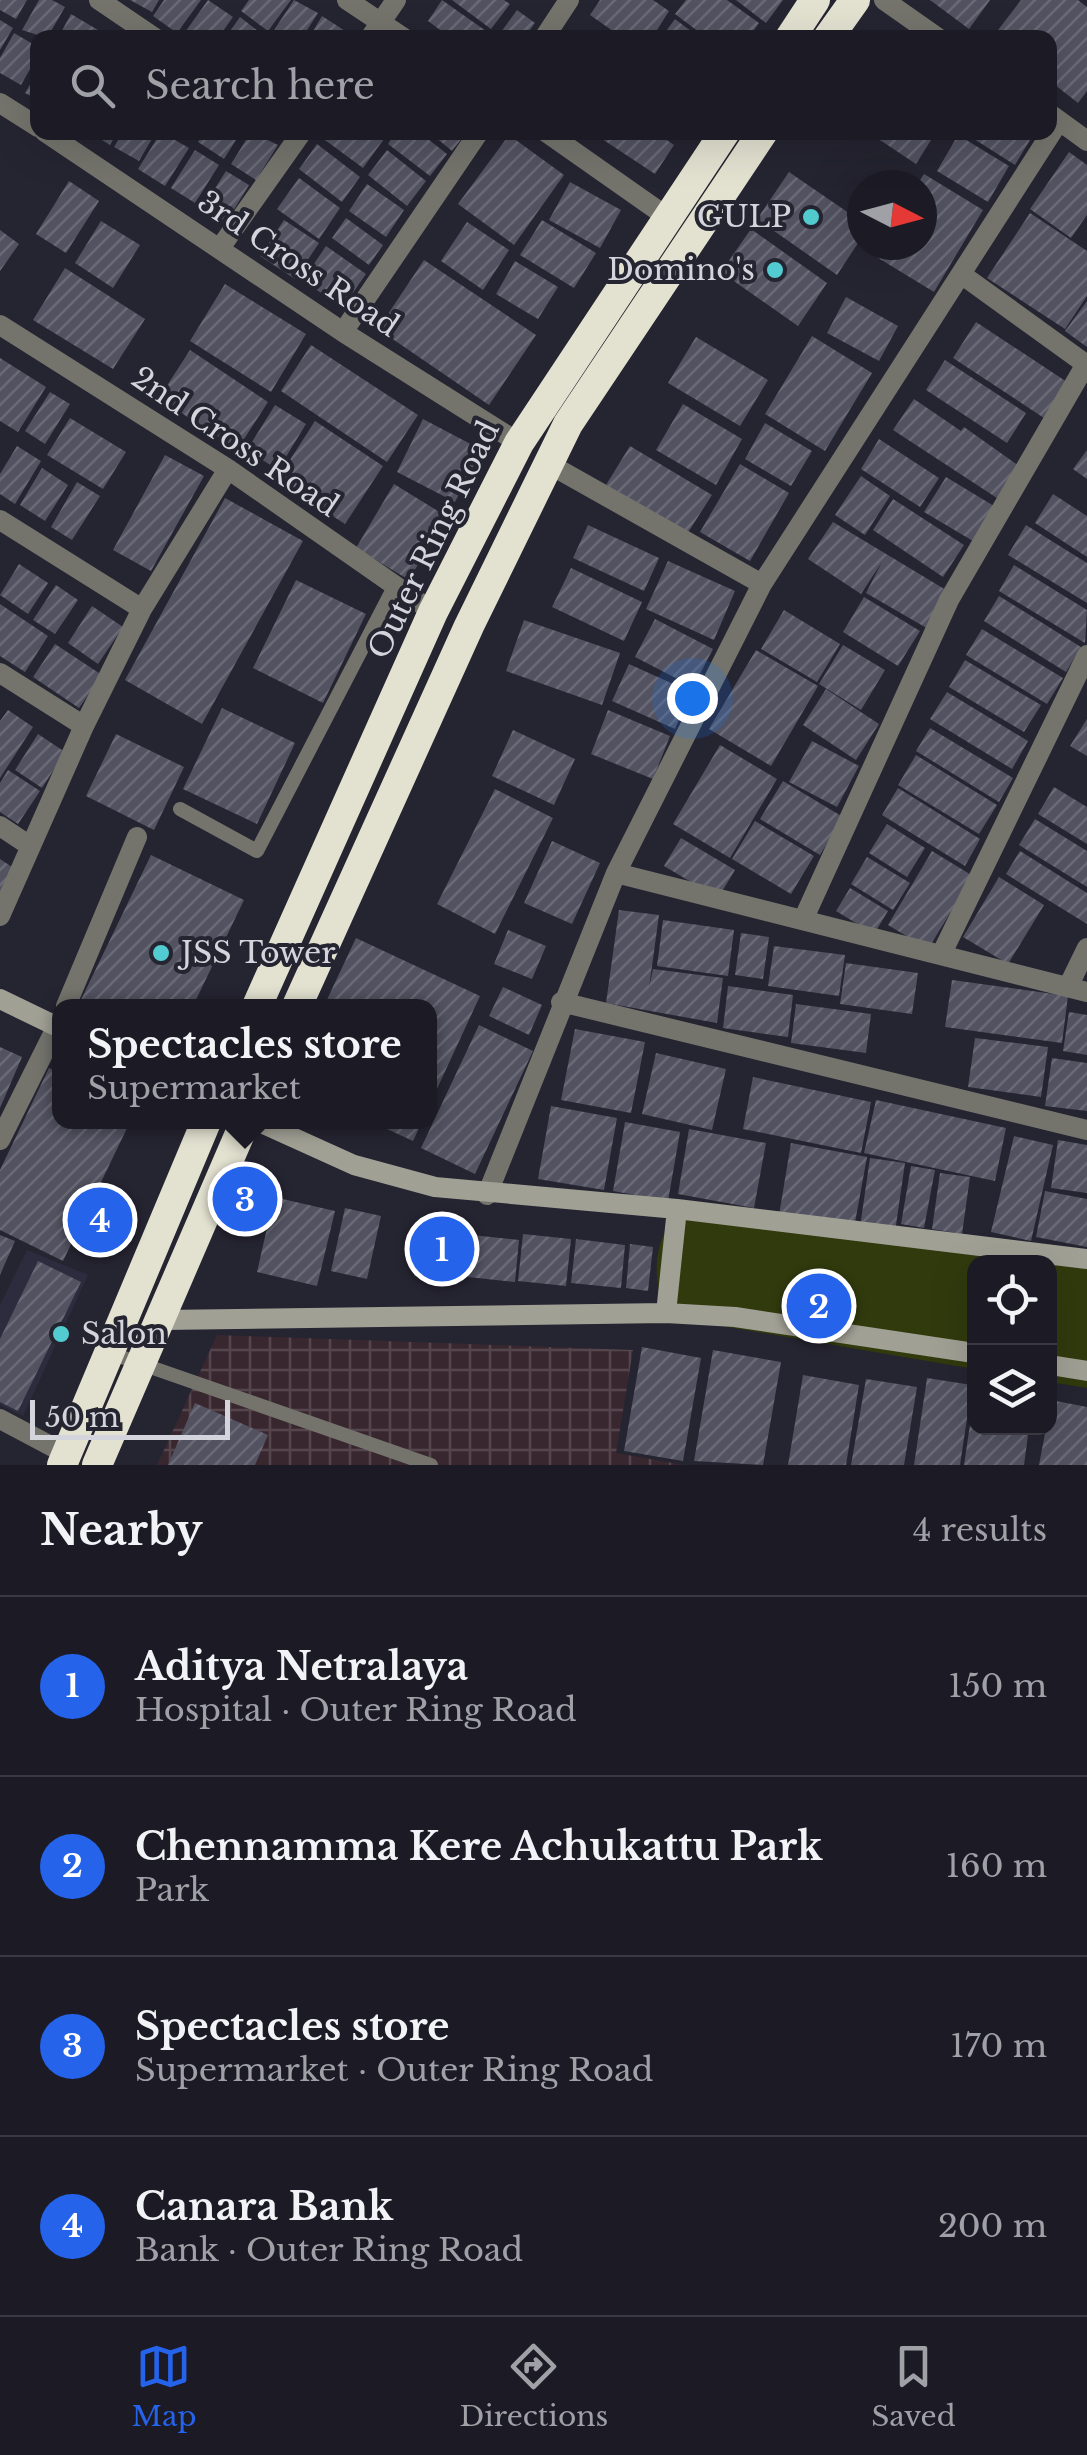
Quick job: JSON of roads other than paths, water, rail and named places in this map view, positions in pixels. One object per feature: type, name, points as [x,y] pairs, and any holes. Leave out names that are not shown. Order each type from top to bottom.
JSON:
[{"type":"highway","points":[[795,30],[816,0]]},
{"type":"highway","points":[[833,30],[854,0]]},
{"type":"highway","name":"Outer Ring Road","points":[[260,999],[433,612],[519,444],[720,140]]},
{"type":"highway","points":[[299,999],[469,626],[568,424],[758,140]]},
{"type":"highway","points":[[64,1460],[203,1129]]},
{"type":"highway","points":[[98,1465],[242,1129]]},
{"type":"street","points":[[99,0],[142,30]]},
{"type":"street","points":[[347,0],[375,30],[396,0]]},
{"type":"street","points":[[549,30],[569,0]]},
{"type":"street","points":[[884,0],[927,30]]},
{"type":"street","points":[[0,129],[6,106],[30,122]]},
{"type":"street","points":[[1057,120],[1087,141]]},
{"type":"street","name":"3rd Cross Road","points":[[57,140],[342,332],[519,444]]},
{"type":"street","points":[[220,248],[294,140]]},
{"type":"street","points":[[342,332],[474,140]]},
{"type":"street","points":[[557,140],[667,217]]},
{"type":"street","points":[[487,1195],[616,872],[762,584],[1041,140]]},
{"type":"street","points":[[803,920],[948,600],[1086,364],[960,274]]},
{"type":"street","name":"2nd Cross Road","points":[[0,325],[228,469],[433,612]]},
{"type":"street","points":[[548,464],[762,584]]},
{"type":"street","points":[[0,916],[84,726],[142,609],[228,469]]},
{"type":"street","points":[[0,520],[142,609]]},
{"type":"street","points":[[941,955],[1087,655]]},
{"type":"street","points":[[0,673],[84,726]]},
{"type":"street","points":[[0,826],[30,846]]},
{"type":"street","points":[[70,999],[137,837]]},
{"type":"street","points":[[616,872],[1078,989],[1087,948]]},
{"type":"street","points":[[0,999],[52,1017]]},
{"type":"street","points":[[562,1002],[1087,1130]]},
{"type":"street","points":[[0,1140],[52,1038]]},
{"type":"street","points":[[276,1129],[390,1178],[487,1195],[677,1210],[1087,1259]]},
{"type":"street","points":[[666,1314],[677,1210]]},
{"type":"street","points":[[163,1320],[666,1314],[736,1317],[967,1353]]},
{"type":"street","points":[[1057,1366],[1087,1370]]},
{"type":"street","points":[[0,1419],[64,1460]]},
{"type":"lane","points":[[180,809],[257,852],[394,587]]},
{"type":"lane","points":[[110,1354],[431,1465]]},
{"type":"place","name":"GULP","points":[[811,217]]},
{"type":"place","name":"Domino's","points":[[775,270]]},
{"type":"place","name":"JSS Tower","points":[[161,953]]},
{"type":"place","name":"Spectacles store","points":[[245,1199]]},
{"type":"place","name":"Canara Bank","points":[[100,1220]]},
{"type":"place","name":"Aditya Netralaya","points":[[442,1249]]},
{"type":"place","name":"Chennamma Kere Achukattu Park","points":[[819,1306]]},
{"type":"place","name":"Salon","points":[[61,1334]]}]
